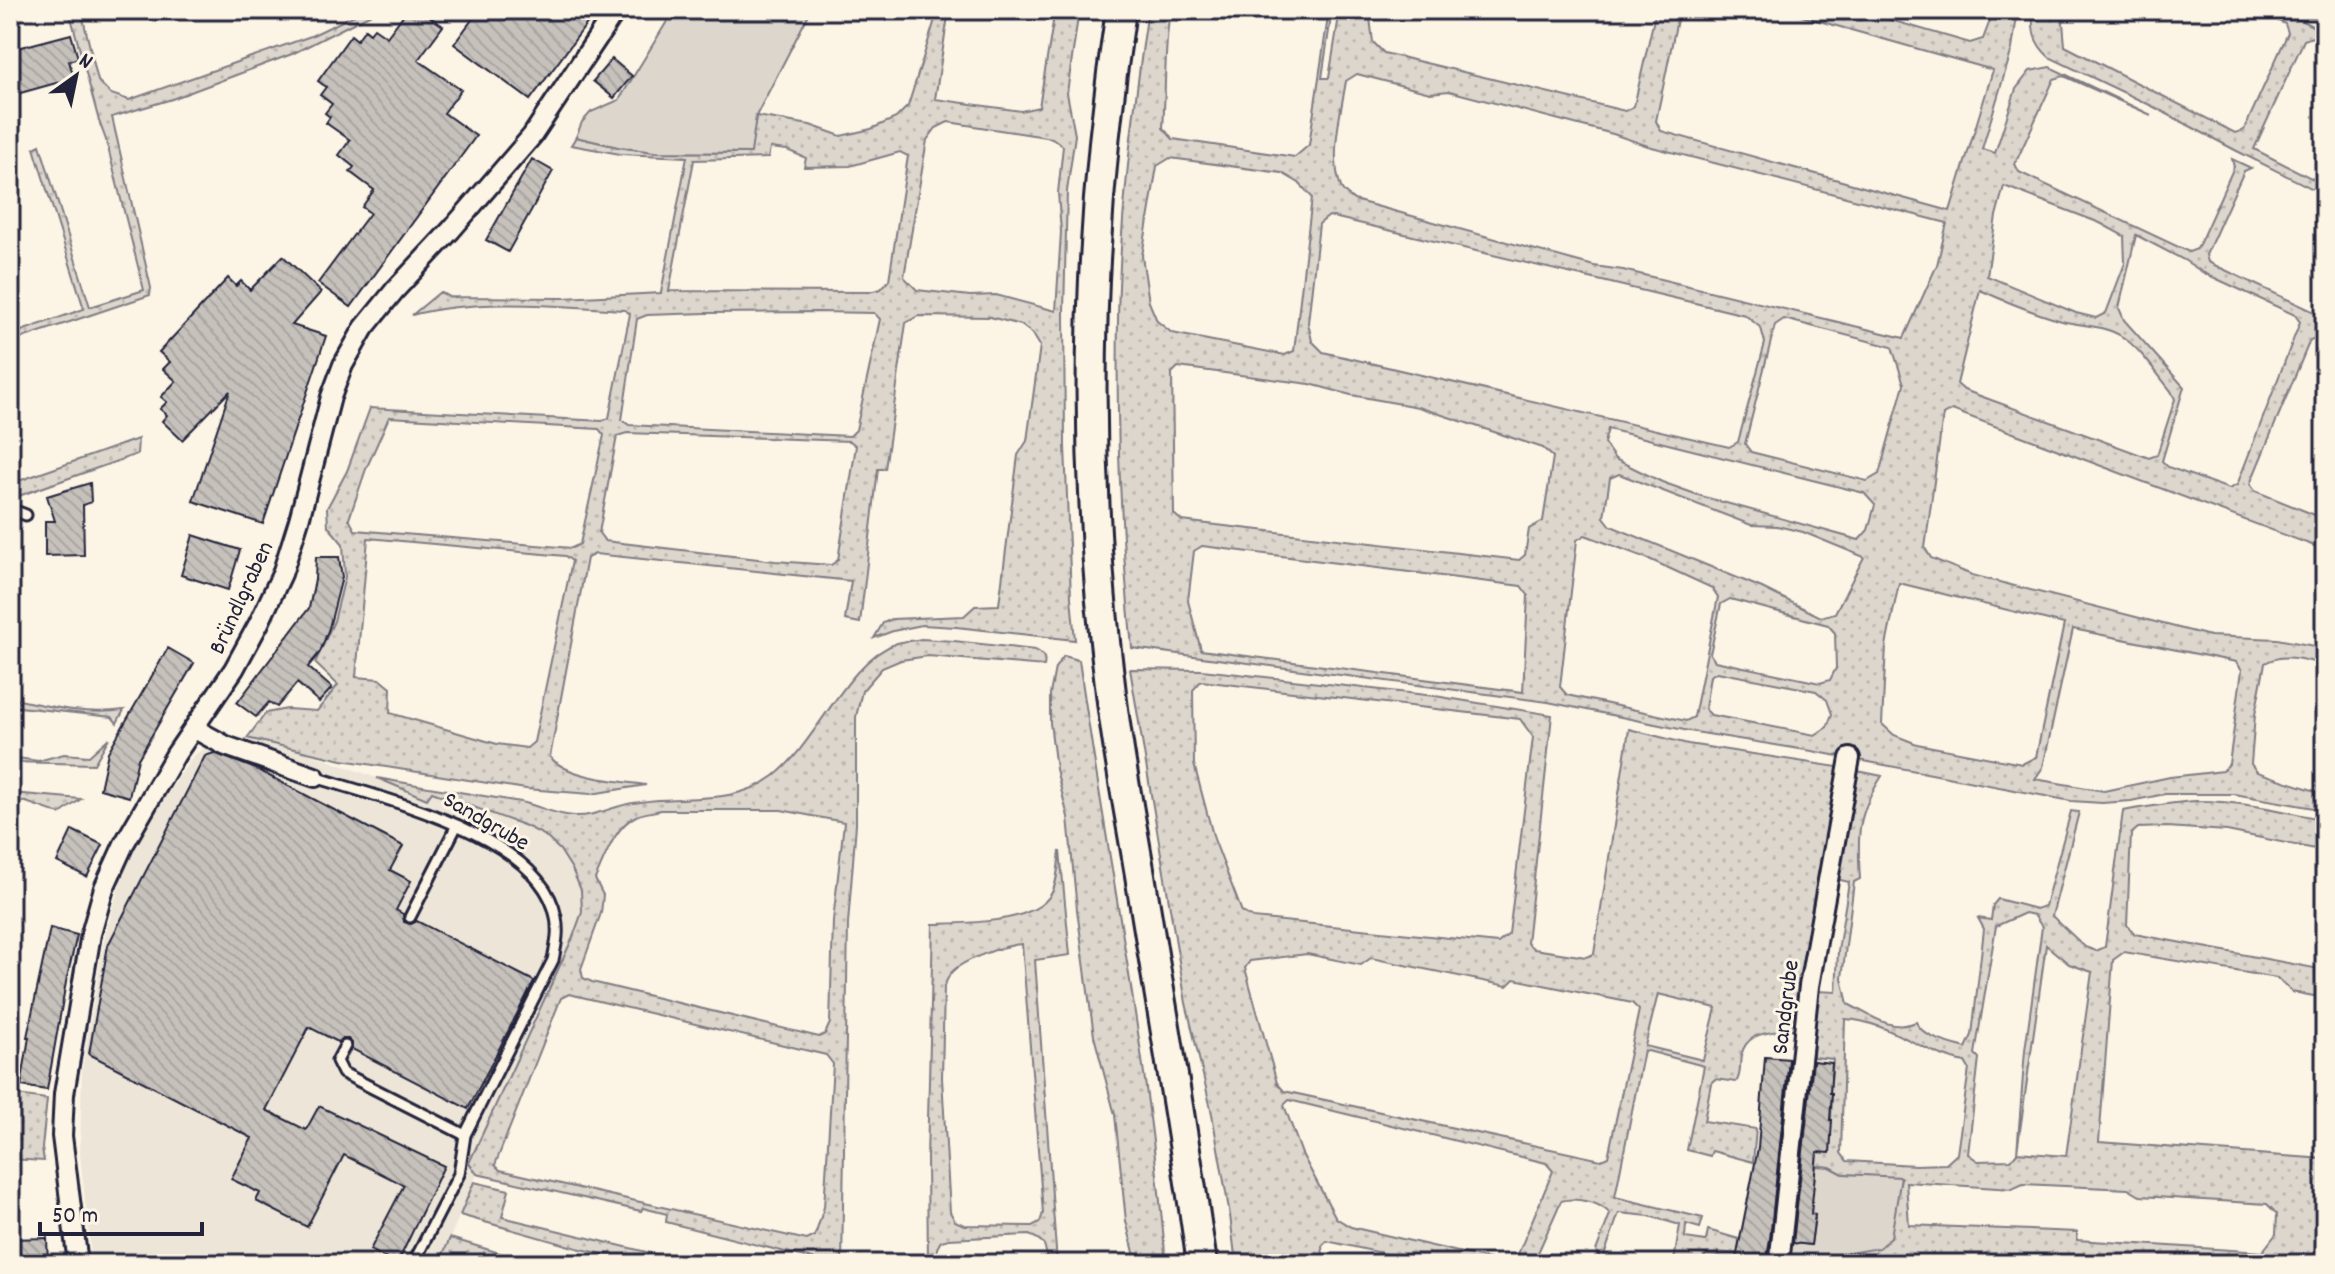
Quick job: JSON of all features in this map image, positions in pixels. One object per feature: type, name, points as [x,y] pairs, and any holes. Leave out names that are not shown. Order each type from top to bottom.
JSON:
[{"type":"main road","points":[[1121,10],[1106,115],[1094,276],[1093,455],[1101,600],[1111,693],[1202,1264]]},
{"type":"street","name":"Bründlgraben","points":[[78,1264],[62,1136],[64,1094],[91,934],[104,888],[124,844],[176,754],[234,669],[282,574],[331,397],[357,340],[395,290],[532,136],[616,10]]},
{"type":"street","name":"Sandgrube","points":[[195,729],[226,746],[315,777]]},
{"type":"street","name":"Sandgrube","points":[[1779,1264],[1809,986],[1850,758]]},
{"type":"lane","points":[[10,509],[26,515]]},
{"type":"lane","name":"Sandgrube","points":[[315,777],[382,797],[457,825],[501,849],[524,866],[543,889],[556,914],[558,935],[553,960],[465,1135],[459,1174],[413,1264]]},
{"type":"lane","points":[[410,917],[457,825]]},
{"type":"lane","points":[[345,1046],[337,1061],[343,1073],[465,1135]]},
{"type":"shaded area","points":[[69,10],[81,10],[98,81],[111,94],[129,100],[311,36],[365,10],[379,10],[292,54],[172,99],[112,117],[151,288],[150,295],[10,342],[10,335],[84,309],[34,148],[40,145],[90,307],[144,290]]},
{"type":"shaded area","points":[[674,10],[811,10],[756,116],[751,153],[654,152],[576,137],[582,122],[591,112],[619,100]]},
{"type":"shaded area","points":[[938,10],[949,10],[935,99],[1021,111],[1039,107],[1055,10],[1079,10],[1067,93],[1075,135],[1067,191],[1064,312],[1065,446],[1075,640],[922,625],[874,638],[883,623],[892,619],[964,616],[975,606],[999,605],[1018,455],[1027,441],[1040,346],[1033,334],[1021,325],[990,317],[918,316],[906,323],[885,469],[878,469],[860,623],[845,620],[851,581],[595,554],[587,558],[550,757],[581,774],[646,785],[591,794],[526,789],[342,760],[247,738],[266,713],[287,709],[317,711],[338,685],[315,663],[334,621],[345,577],[343,544],[328,526],[327,508],[347,471],[370,408],[602,421],[609,418],[630,314],[625,310],[491,305],[412,315],[440,292],[449,297],[563,298],[661,293],[687,157],[620,154],[571,145],[576,137],[654,152],[750,153],[756,116],[810,125],[841,136],[871,129],[896,118],[908,106]],"holes":[[[948,122],[1052,138],[1063,146],[1058,193],[1061,232],[1056,311],[996,295],[970,296],[917,290],[904,277],[927,140],[936,128]],[[770,148],[787,150],[806,158],[804,167],[850,166],[900,152],[908,156],[889,280],[881,289],[869,292],[669,291],[694,160],[768,158]],[[874,313],[880,319],[856,430],[850,436],[629,425],[622,420],[637,319],[647,315]],[[389,417],[599,429],[604,435],[580,544],[572,548],[355,530],[349,519],[366,469]],[[627,433],[850,441],[856,446],[838,560],[831,565],[605,541],[599,533],[617,436]],[[368,538],[565,556],[572,561],[534,742],[527,748],[497,744],[390,713],[391,688],[380,679],[356,677]]]},
{"type":"shaded area","points":[[1148,10],[1170,10],[1163,128],[1173,139],[1295,157],[1309,145],[1329,10],[1332,10],[1322,78],[1329,78],[1340,10],[1369,10],[1373,42],[1384,53],[1625,111],[1634,106],[1656,10],[1679,10],[1656,121],[1661,131],[1950,211],[1993,70],[1780,10],[1856,10],[1970,43],[1983,39],[1994,10],[2018,10],[2012,49],[1982,149],[1995,153],[2016,89],[2030,71],[2050,67],[2151,115],[2064,76],[2054,79],[2015,164],[2019,172],[2189,252],[2197,249],[2234,167],[2232,159],[2251,168],[2244,171],[2206,255],[2208,262],[2325,317],[2325,341],[2310,340],[2250,484],[2255,491],[2325,519],[2325,550],[1952,410],[1943,415],[1925,548],[1931,558],[1972,575],[2210,636],[2277,639],[2325,648],[2325,665],[2287,657],[2265,663],[2255,715],[2251,764],[2257,772],[2325,794],[2325,810],[2234,794],[2165,794],[2102,803],[2071,801],[1548,702],[1132,648],[1120,484],[1118,319],[1124,203]],"holes":[[[1357,74],[1430,93],[1449,91],[1947,223],[1937,265],[1904,338],[1623,270],[1594,266],[1354,200],[1342,189],[1338,175],[1337,134],[1346,81]],[[1170,158],[1282,173],[1299,183],[1312,197],[1294,351],[1285,355],[1172,333],[1157,321],[1149,302],[1142,256],[1157,166]],[[2004,186],[2100,223],[2124,236],[2125,263],[2106,313],[2096,318],[2076,313],[1987,276]],[[1329,216],[1745,315],[1761,328],[1765,343],[1738,442],[1729,447],[1323,352],[1312,341],[1308,323],[1319,224]],[[2136,235],[2204,273],[2295,315],[2300,322],[2237,485],[2229,489],[2168,467],[2162,461],[2184,387],[2124,320],[2119,308]],[[1980,290],[2051,318],[2107,330],[2134,347],[2175,399],[2157,455],[2149,458],[1964,390],[1957,384]],[[1784,319],[1892,347],[1904,384],[1879,474],[1867,481],[1751,452],[1745,444],[1775,325]],[[1178,367],[1310,384],[1418,407],[1543,448],[1553,457],[1543,521],[1529,529],[1525,555],[1519,560],[1182,521],[1174,514],[1172,373]],[[1608,429],[1864,493],[1875,505],[1868,530],[1859,540],[1701,496],[1662,482],[1615,459],[1604,443]],[[1619,474],[1751,525],[1777,526],[1803,532],[1864,557],[1835,613],[1821,617],[1762,588],[1611,526],[1604,517],[1610,478]],[[1585,535],[1649,559],[1712,588],[1718,597],[1694,717],[1686,721],[1567,695],[1560,687],[1577,540]],[[1202,546],[1521,586],[1528,595],[1523,692],[1201,650],[1188,601],[1194,551]],[[1899,583],[2064,624],[2036,757],[2022,764],[1917,744],[1894,735],[1882,724],[1886,646]],[[1730,599],[1828,625],[1835,633],[1836,668],[1830,680],[1820,683],[1715,661],[1710,654],[1721,604]],[[2073,629],[2236,662],[2242,670],[2229,764],[2223,771],[2170,777],[2104,791],[2035,779],[2043,767]],[[1717,672],[1816,691],[1827,700],[1832,714],[1827,727],[1815,735],[1711,715],[1705,709],[1710,676]]]},
{"type":"shaded area","points":[[2033,10],[2062,10],[2065,46],[2235,133],[2244,130],[2288,33],[2285,24],[2255,10],[2279,10],[2325,32],[2325,41],[2315,36],[2304,40],[2254,149],[2325,185],[2325,195],[2049,57],[2035,36]]},
{"type":"shaded area","points":[[138,439],[137,454],[10,499],[10,484]]},
{"type":"shaded area","points":[[921,639],[1035,650],[1043,656],[1045,663],[1044,666],[928,656],[901,660],[882,668],[862,691],[856,717],[856,824],[848,924],[842,1264],[817,1264],[817,1260],[666,1222],[667,1214],[643,1208],[641,1211],[477,1174],[469,1163],[573,937],[582,912],[581,890],[560,850],[544,835],[432,792],[427,799],[377,778],[521,802],[574,816],[633,803],[706,798],[741,792],[774,776],[790,761],[847,684],[879,652],[897,643]],"holes":[[[661,810],[781,810],[844,822],[833,921],[830,1023],[825,1034],[819,1037],[583,978],[581,969],[601,913],[603,895],[595,879],[607,853],[628,821]],[[569,994],[826,1055],[833,1064],[824,1207],[815,1236],[807,1240],[500,1170],[495,1165],[561,998]]]},
{"type":"shaded area","points":[[1064,656],[1079,660],[1139,1037],[1166,1264],[1137,1264],[1126,1221],[1115,1115],[1094,1036],[1068,817],[1056,769],[1050,723],[1050,694],[1055,668]]},
{"type":"shaded area","points":[[1130,669],[1202,670],[1435,696],[1552,715],[1527,943],[1534,949],[1586,957],[1594,954],[1629,729],[1688,744],[1844,768],[1796,1028],[1756,1036],[1744,1047],[1736,1082],[1715,1079],[1711,1083],[1704,1121],[1756,1129],[1753,1162],[1712,1151],[1710,1156],[1687,1150],[1704,1066],[1644,1050],[1615,1197],[1703,1218],[1700,1228],[1686,1224],[1685,1238],[1706,1241],[1708,1230],[1739,1239],[1738,1254],[1718,1252],[1718,1256],[1705,1255],[1704,1264],[1601,1264],[1596,1264],[1599,1256],[1596,1251],[1610,1214],[1594,1204],[1573,1200],[1561,1201],[1533,1264],[1432,1264],[1327,1241],[1322,1246],[1324,1264],[1236,1264],[1211,1109],[1186,1003]],"holes":[[[1201,681],[1520,719],[1533,737],[1509,934],[1498,943],[1253,918],[1242,912],[1214,839],[1194,764],[1193,690]],[[1307,954],[1361,965],[1371,958],[1507,986],[1514,979],[1632,1003],[1639,1010],[1608,1157],[1601,1160],[1284,1091],[1277,1083],[1245,968],[1250,961]],[[1658,994],[1716,1008],[1703,1060],[1645,1046]],[[1289,1100],[1546,1163],[1553,1171],[1516,1259],[1505,1263],[1351,1227],[1336,1218],[1302,1154],[1284,1105]],[[1619,1213],[1649,1216],[1680,1225],[1674,1261],[1601,1264]]]},
{"type":"shaded area","points":[[10,698],[81,711],[124,710],[117,723],[112,717],[10,706]]},
{"type":"shaded area","points":[[109,738],[94,764],[10,762],[10,757],[38,761],[64,754],[89,756]]},
{"type":"shaded area","points":[[220,738],[247,738],[305,752],[426,799],[431,792],[525,826],[544,835],[560,850],[572,869],[581,890],[582,912],[469,1163],[477,1174],[441,1259],[462,1264],[311,1264],[229,1254],[224,1264],[92,1264],[80,1154],[82,1070],[105,935],[123,873],[153,815],[193,756]]},
{"type":"shaded area","points":[[1853,770],[1882,776],[1860,825],[1860,879],[1854,882],[1842,978],[1848,1004],[1890,1024],[1916,1022],[1925,1033],[1966,1048],[1972,1035],[1984,929],[1978,918],[1991,920],[1993,905],[1998,899],[2036,909],[2045,906],[2071,811],[2079,812],[2052,916],[2085,947],[2096,951],[2105,947],[2123,811],[2178,802],[2213,801],[2325,820],[2325,851],[2227,831],[2167,827],[2138,828],[2131,834],[2127,925],[2135,934],[2325,970],[2325,998],[2292,992],[2277,978],[2124,952],[2113,960],[2099,1142],[2325,1159],[2325,1264],[2032,1264],[1952,1257],[1886,1256],[1831,1264],[1788,1264],[1901,1178],[1843,1174],[1830,1167],[1816,1166],[1817,1152],[1830,1152],[1833,1059],[1813,1057],[1817,991],[1836,992],[1838,951],[1849,882],[1836,879]],"holes":[[[2025,913],[2034,915],[2042,927],[2025,1050],[2017,1151],[2046,945],[2069,964],[2092,972],[2066,1156],[2017,1152],[2011,1160],[1978,1161],[1968,1154],[1979,1058],[1975,1054],[1996,926]],[[1845,1019],[1876,1025],[1965,1062],[1969,1069],[1957,1154],[1946,1164],[1847,1161],[1841,1153]],[[1906,1182],[2012,1189],[2023,1184],[2128,1189],[2140,1196],[2267,1204],[2277,1214],[2276,1234],[2262,1252],[2077,1240],[2077,1232],[1909,1225]]]},
{"type":"shaded area","points":[[10,791],[81,799],[60,814],[26,802],[10,801]]},
{"type":"shaded area","points":[[1060,851],[1070,955],[1035,960],[1057,1264],[1047,1264],[1044,1245],[1029,1235],[941,1241],[937,1248],[937,1264],[928,1264],[927,1159],[933,924],[997,920],[1030,911],[1042,904],[1053,890]],"holes":[[[1022,944],[1043,1213],[1040,1222],[1032,1226],[964,1225],[955,1221],[950,1212],[942,1078],[944,986],[950,974],[973,959]]]},
{"type":"shaded area","points":[[10,1094],[47,1099],[42,1148],[44,1161],[10,1159]]},
{"type":"shaded area","points":[[1816,1166],[1830,1167],[1843,1174],[1901,1177],[1891,1237],[1879,1248],[1788,1263],[1791,1242],[1811,1245],[1815,1215],[1810,1214]]},
{"type":"shaded area","points":[[474,1182],[509,1190],[502,1217],[696,1264],[646,1264],[460,1215]]},
{"type":"shaded area","points":[[450,1238],[536,1264],[498,1264],[473,1259],[472,1264],[441,1259]]},
{"type":"building","points":[[407,10],[420,10],[443,26],[418,60],[461,90],[444,113],[476,136],[351,307],[318,283],[370,213],[362,207],[374,190],[350,172],[354,167],[339,155],[350,140],[326,123],[330,117],[325,113],[332,104],[320,95],[326,87],[318,81],[351,35],[357,40],[365,29],[370,33],[374,28],[387,37]]},
{"type":"building","points":[[486,10],[597,10],[530,100],[454,44],[474,17]]},
{"type":"building","points":[[71,34],[78,58],[69,61],[74,78],[10,96],[10,50]]},
{"type":"building","points":[[612,59],[632,76],[614,98],[593,81]]},
{"type":"building","points":[[532,159],[553,171],[508,252],[486,240]]},
{"type":"building","points":[[283,256],[321,292],[292,325],[326,336],[263,524],[193,501],[230,391],[182,440],[162,421],[167,415],[160,409],[167,402],[161,397],[176,381],[163,369],[170,362],[159,352],[228,278],[236,286],[241,281],[250,290]]},
{"type":"building","points":[[90,483],[91,502],[83,505],[84,555],[45,556],[45,521],[55,521],[47,496]]},
{"type":"building","points":[[193,535],[240,550],[228,590],[181,575]]},
{"type":"building","points":[[316,557],[339,557],[342,577],[320,652],[308,667],[332,688],[319,702],[297,683],[277,707],[269,702],[256,717],[237,703],[309,608]]},
{"type":"building","points":[[168,648],[194,663],[138,759],[129,797],[100,789],[108,752]]},
{"type":"building","points":[[214,753],[256,769],[403,846],[390,870],[411,881],[396,910],[403,914],[404,922],[411,924],[417,921],[534,981],[468,1109],[352,1049],[348,1039],[338,1042],[309,1027],[266,1110],[306,1130],[319,1106],[444,1166],[397,1264],[370,1250],[404,1185],[344,1155],[307,1227],[256,1201],[260,1193],[231,1179],[252,1138],[89,1054],[108,945],[205,756]]},
{"type":"building","points":[[72,830],[103,845],[87,877],[57,862]]},
{"type":"building","points":[[50,928],[77,935],[47,1090],[21,1086],[27,1037]]},
{"type":"building","points":[[1765,1057],[1789,1059],[1770,1239],[1766,1264],[1735,1264],[1758,1148]]},
{"type":"building","points":[[1813,1061],[1832,1063],[1832,1120],[1830,1153],[1817,1152],[1811,1245],[1793,1243]]},
{"type":"building","points":[[47,1238],[48,1264],[10,1264],[10,1239]]}]
